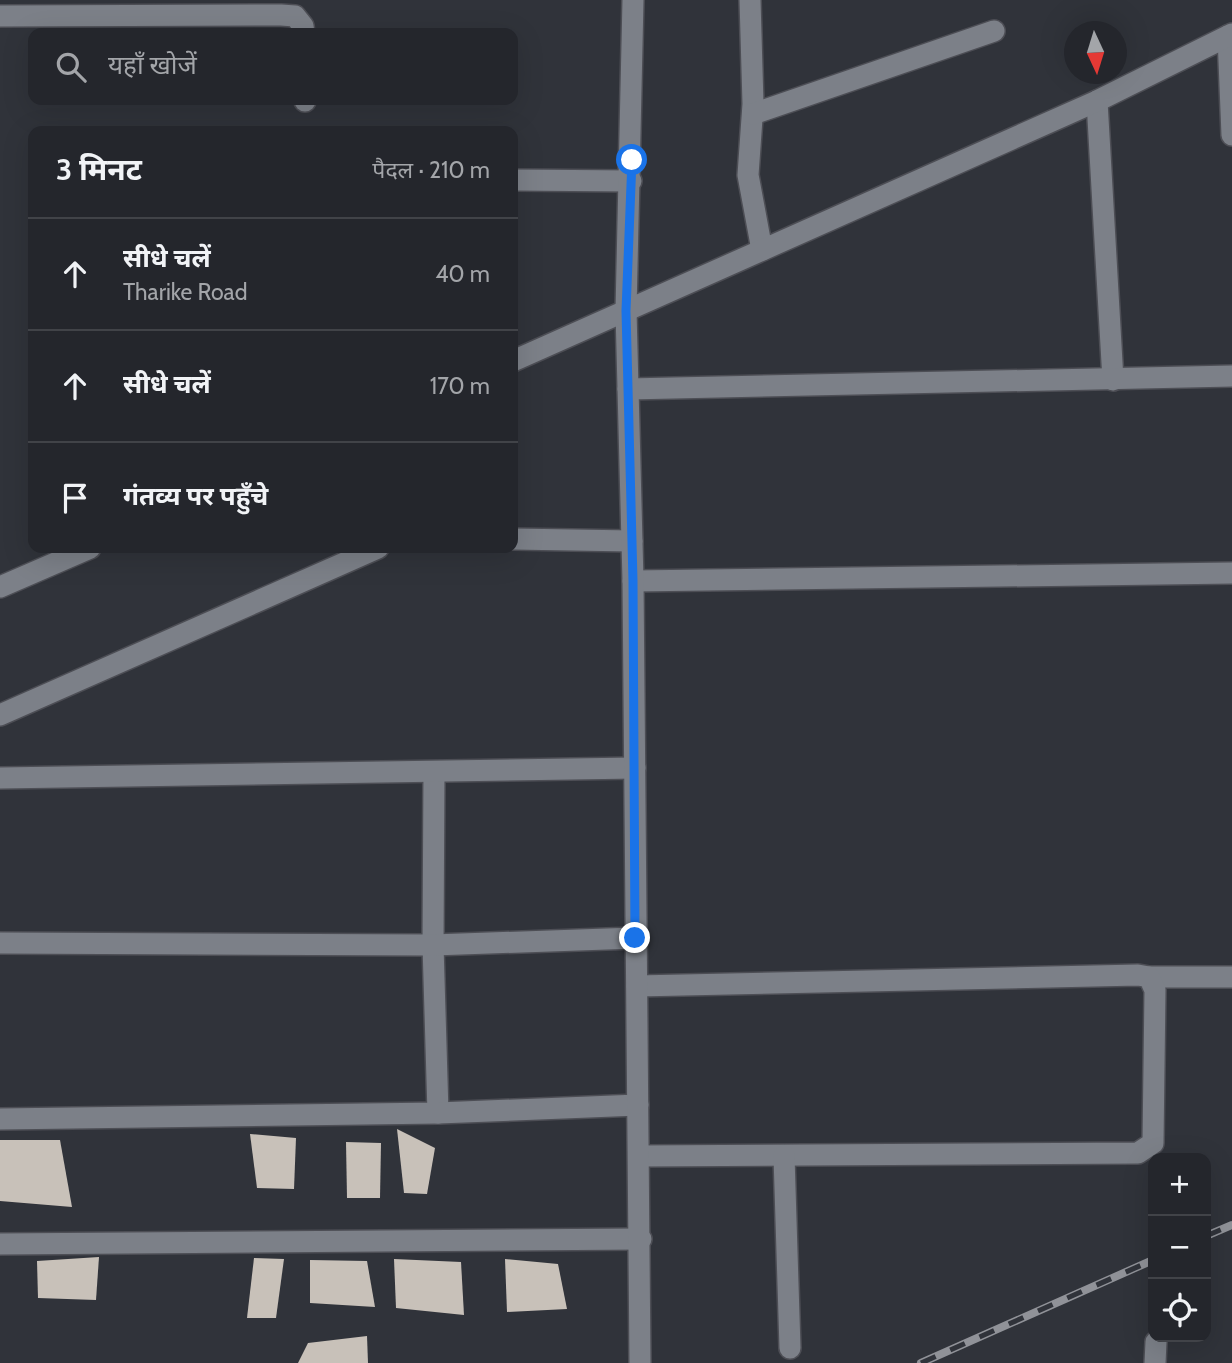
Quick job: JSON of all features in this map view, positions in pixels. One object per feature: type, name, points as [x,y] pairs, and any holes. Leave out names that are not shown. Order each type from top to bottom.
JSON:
[{"type":"street","points":[[633,0],[626,311],[633,581],[635,938],[641,1239],[640,1363]]},
{"type":"street","points":[[750,0],[753,114],[748,175],[762,250]]},
{"type":"street","points":[[0,16],[281,15],[295,16],[303,28]]},
{"type":"street","points":[[753,114],[994,31]]},
{"type":"street","points":[[518,359],[1097,101],[1230,35],[1232,135]]},
{"type":"street","points":[[1097,101],[1113,380]]},
{"type":"street","points":[[518,180],[631,181]]},
{"type":"street","points":[[628,389],[1232,376]]},
{"type":"street","points":[[518,539],[632,541]]},
{"type":"street","points":[[0,587],[78,553]]},
{"type":"street","points":[[0,715],[367,553]]},
{"type":"street","points":[[633,581],[1232,573]]},
{"type":"street","points":[[0,778],[635,768]]},
{"type":"street","points":[[434,772],[433,945],[438,1113]]},
{"type":"street","points":[[0,943],[433,945],[635,938]]},
{"type":"street","points":[[640,1156],[1138,1153],[1153,1143],[1156,990],[1149,977]]},
{"type":"street","points":[[637,986],[1232,977]]},
{"type":"street","points":[[0,1119],[438,1113],[638,1105]]},
{"type":"street","points":[[783,1156],[790,1348]]},
{"type":"street","points":[[0,1244],[641,1239]]},
{"type":"building","points":[[397,1129],[435,1148],[427,1194],[404,1193]]},
{"type":"building","points":[[250,1134],[296,1138],[294,1189],[257,1188]]},
{"type":"building","points":[[0,1140],[60,1140],[72,1207],[0,1201]]},
{"type":"building","points":[[346,1142],[381,1143],[380,1198],[347,1198]]},
{"type":"building","points":[[99,1257],[96,1300],[38,1298],[37,1261]]},
{"type":"building","points":[[254,1258],[284,1259],[276,1318],[247,1318]]},
{"type":"building","points":[[394,1259],[461,1262],[464,1315],[396,1308]]},
{"type":"building","points":[[505,1259],[558,1264],[567,1309],[507,1312]]},
{"type":"building","points":[[310,1260],[367,1261],[375,1307],[310,1303]]},
{"type":"building","points":[[367,1336],[368,1363],[298,1363],[308,1343]]},
{"type":"railway","points":[[1211,1234],[1232,1225]]},
{"type":"railway","points":[[921,1363],[1148,1262]]},
{"type":"route","points":[[632,160],[626,311],[633,581],[635,938]]}]
